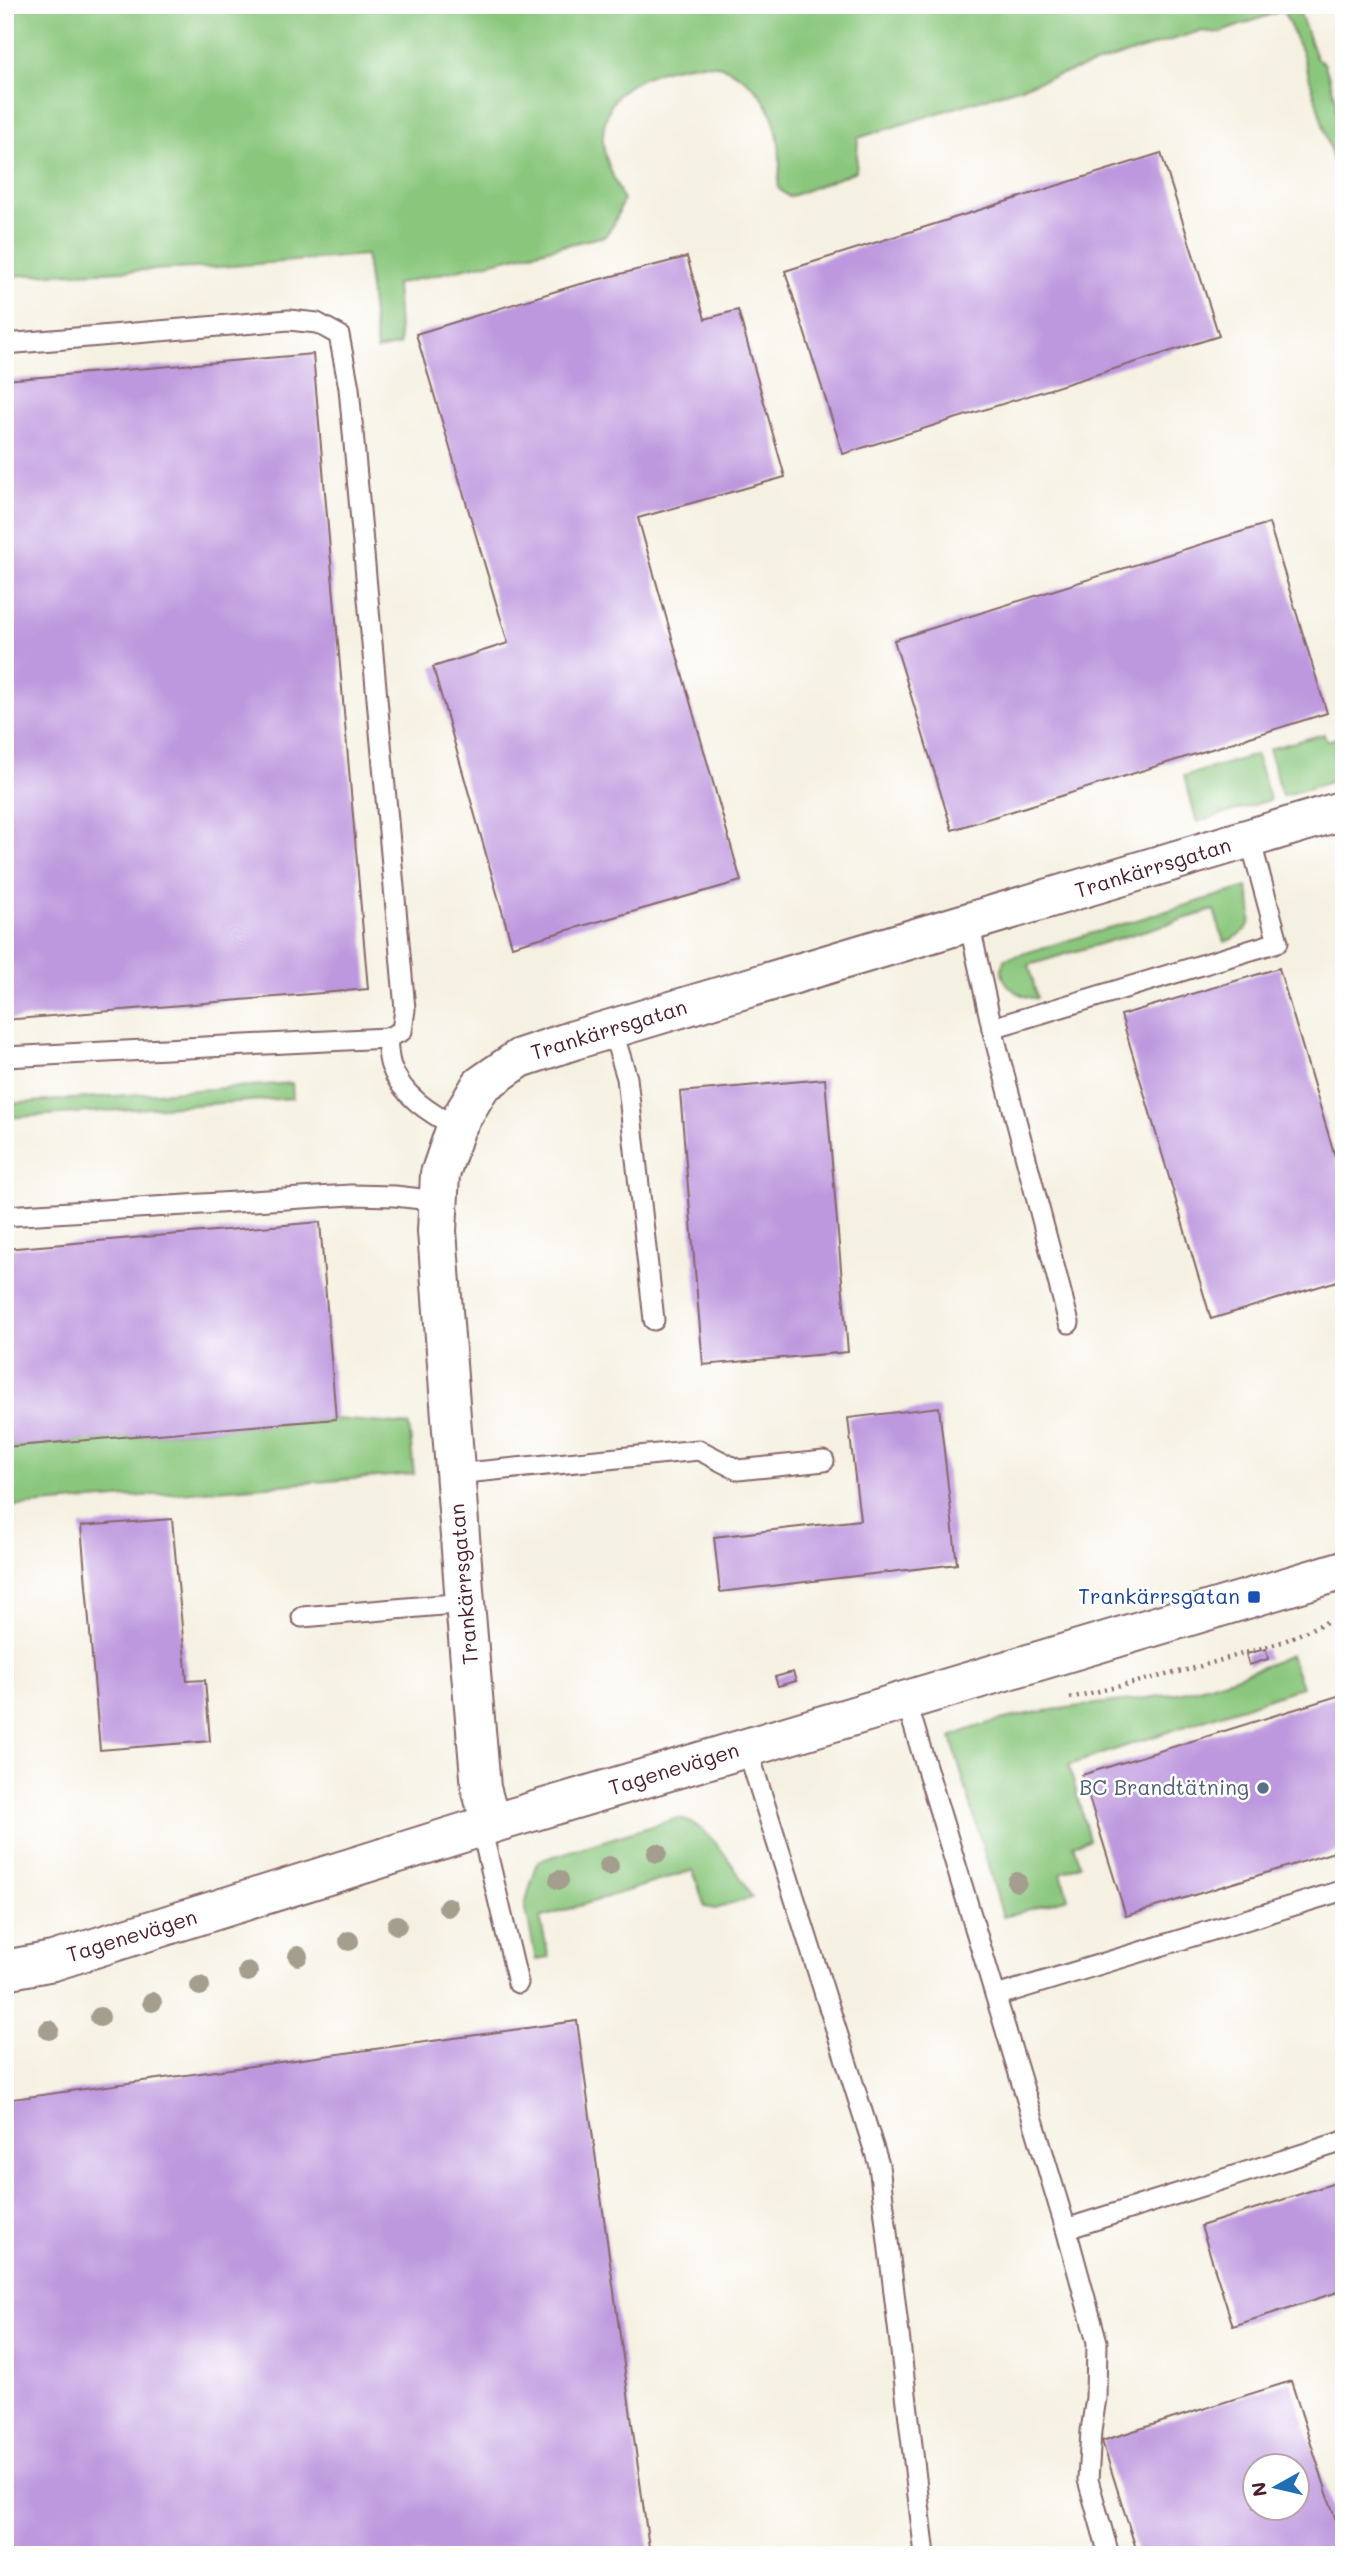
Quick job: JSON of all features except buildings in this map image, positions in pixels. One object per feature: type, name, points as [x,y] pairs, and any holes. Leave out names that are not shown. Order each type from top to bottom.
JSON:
[{"type":"street","name":"Trankärrsgatan","points":[[486,1826],[465,1603],[437,1231],[440,1174],[456,1127],[481,1085],[520,1058],[1344,810]]},
{"type":"street","name":"Tagenevägen","points":[[5,1970],[53,1961],[486,1826],[1344,1570]]},
{"type":"lane","points":[[5,344],[289,320],[317,323],[339,335],[349,388],[405,1009],[402,1031],[387,1038],[5,1057]]},
{"type":"lane","points":[[992,1028],[1278,942],[1250,839]]},
{"type":"lane","points":[[969,922],[992,1028],[1069,1323]]},
{"type":"lane","points":[[612,1029],[627,1078],[654,1320]]},
{"type":"lane","points":[[387,1038],[391,1066],[405,1089],[424,1109],[456,1127]]},
{"type":"lane","points":[[5,1216],[351,1195],[439,1201]]},
{"type":"lane","points":[[455,1474],[699,1450],[738,1470],[824,1461]]},
{"type":"lane","points":[[302,1617],[465,1603]]},
{"type":"lane","points":[[906,1700],[1066,2229],[1097,2342],[1096,2398],[1088,2480],[1109,2555]]},
{"type":"lane","points":[[747,1748],[879,2165],[925,2555]]},
{"type":"lane","points":[[486,1826],[518,1983]]},
{"type":"lane","points":[[996,1996],[1344,1889]]},
{"type":"lane","points":[[1066,2229],[1344,2141]]},
{"type":"path","points":[[1182,1661],[1191,1669]]},
{"type":"green space","points":[[5,5],[1297,5],[1316,58],[1324,63],[1337,102],[1335,109],[1344,139],[1344,198],[1303,55],[1283,10],[1219,33],[1200,31],[858,138],[856,171],[789,197],[778,188],[780,151],[772,116],[765,101],[740,76],[723,67],[712,64],[683,66],[639,80],[618,95],[610,108],[604,124],[603,142],[623,200],[614,224],[605,236],[396,284],[400,345],[377,350],[366,255],[219,267],[5,276]]},
{"type":"green space","points":[[1324,734],[1326,741],[1344,736],[1344,778],[1282,796],[1269,749]]},
{"type":"green space","points":[[1256,755],[1270,800],[1197,822],[1184,776]]},
{"type":"green space","points":[[1247,887],[1251,907],[1250,922],[1242,933],[1224,942],[1214,910],[1029,965],[1037,998],[1015,992],[1002,973],[1005,959]]},
{"type":"green space","points":[[292,1083],[293,1098],[5,1118],[5,1104]]},
{"type":"green space","points":[[335,1419],[409,1425],[414,1474],[5,1507],[5,1447]]},
{"type":"green space","points":[[1290,1655],[1302,1687],[1069,1765],[1089,1840],[1073,1845],[1080,1865],[1061,1873],[1068,1898],[1003,1917],[951,1737],[975,1727],[1028,1714],[1167,1695],[1197,1688],[1246,1673]]},
{"type":"green space","points":[[678,1818],[701,1829],[711,1839],[731,1863],[752,1898],[715,1909],[705,1907],[693,1870],[540,1918],[549,1958],[536,1960],[525,1904],[538,1861]]},
{"type":"place","name":"Trankärrsgatan","points":[[1254,1597]]},
{"type":"place","name":"BC Brandtätning","points":[[1263,1788]]}]
